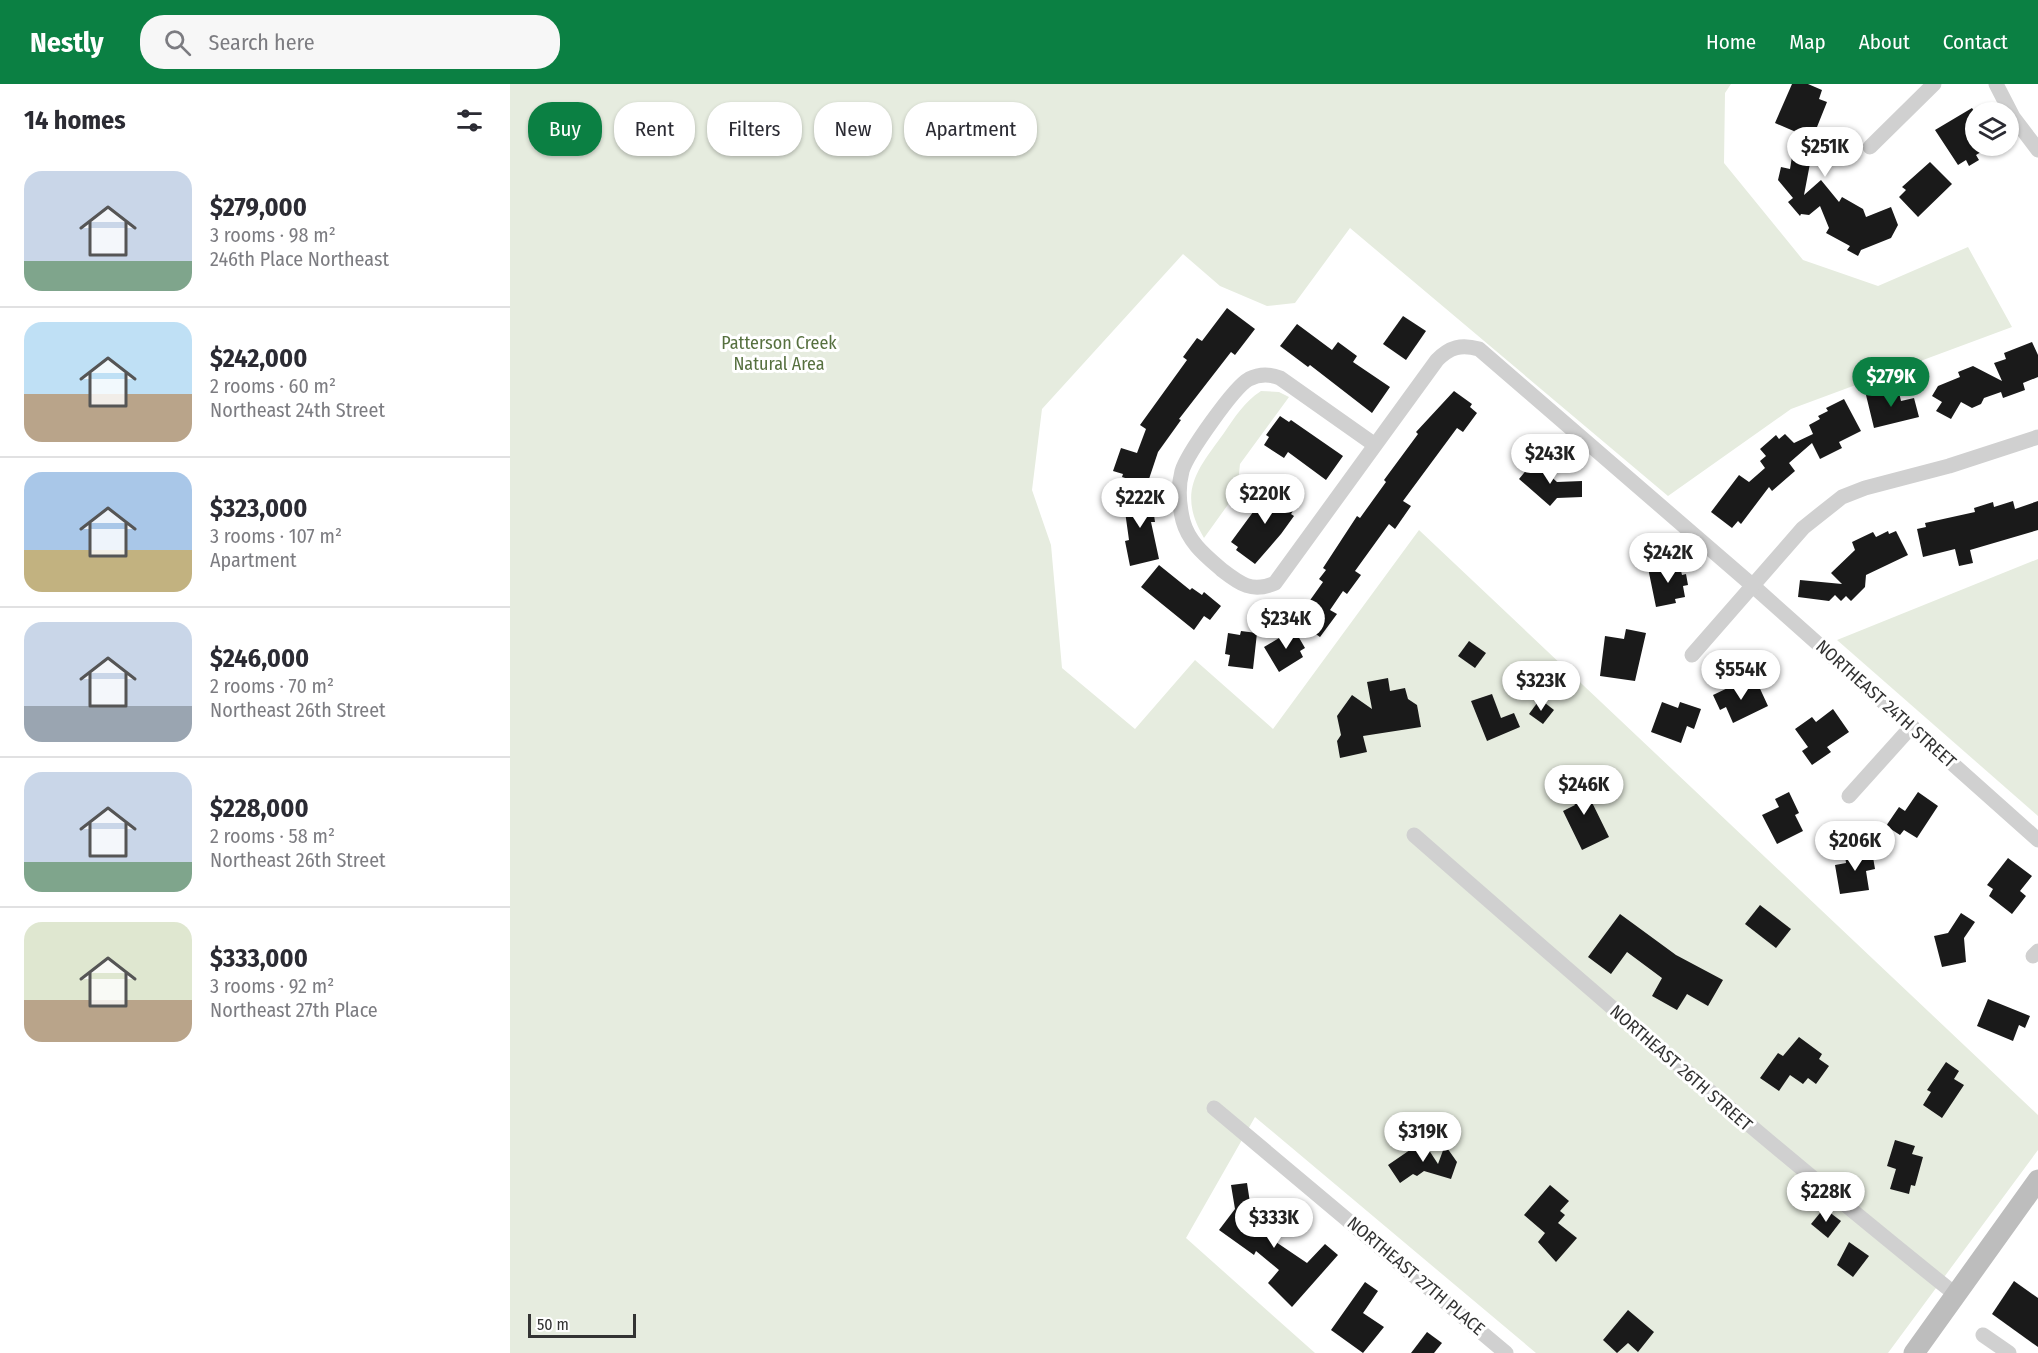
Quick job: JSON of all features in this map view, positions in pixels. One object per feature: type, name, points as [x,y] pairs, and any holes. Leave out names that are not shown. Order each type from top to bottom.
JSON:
[{"type":"street","points":[[1870,147],[1934,84]]},
{"type":"street","points":[[1996,84],[2013,117],[2038,150]]},
{"type":"street","name":"NORTHEAST 24TH STREET","points":[[1375,445],[1437,360],[1447,350],[1467,346],[1489,355],[1912,726],[2038,840]]},
{"type":"street","points":[[1262,375],[1280,378],[1375,445],[1275,584],[1256,589],[1238,583],[1192,542],[1183,522],[1179,490],[1186,460],[1242,384],[1262,375]]},
{"type":"street","points":[[1692,655],[1803,528],[1842,498],[1865,488],[1949,466],[2038,437]]},
{"type":"street","points":[[1849,796],[1912,726]]},
{"type":"street","name":"NORTHEAST 26TH STREET","points":[[1414,835],[1662,1052],[1822,1188],[1955,1294]]},
{"type":"street","name":"NORTHEAST 27TH PLACE","points":[[1214,1108],[1506,1353]]},
{"type":"street","points":[[1914,1353],[2038,1180]]},
{"type":"street","points":[[1983,1335],[2009,1353]]},
{"type":"green space","name":"Patterson Creek Natural Area","points":[[510,84],[1731,84],[1725,93],[1724,163],[1803,260],[1878,286],[1968,247],[2012,327],[1791,409],[1668,496],[1350,228],[1295,303],[1267,306],[1220,286],[1183,254],[1042,409],[1032,490],[1051,545],[1062,668],[1135,729],[1195,660],[1273,729],[1419,530],[2038,1115],[2038,1150],[1888,1353],[1536,1353],[1255,1117],[1186,1238],[1315,1353],[510,1353]]},
{"type":"green space","points":[[1261,391],[1279,392],[1289,397],[1240,464],[1237,492],[1204,538],[1192,507],[1191,494],[1194,482],[1206,459],[1236,416]]},
{"type":"green space","points":[[2038,559],[2038,816],[1837,640]]},
{"type":"building","points":[[1792,84],[1808,84],[1822,90],[1819,99],[1827,102],[1807,152],[1812,153],[1804,195],[1821,180],[1839,202],[1842,197],[1863,209],[1866,217],[1891,207],[1898,225],[1891,238],[1861,250],[1858,256],[1847,250],[1850,246],[1826,233],[1829,228],[1820,206],[1809,215],[1801,214],[1800,216],[1788,202],[1793,198],[1778,180],[1781,167],[1790,169],[1796,132],[1775,123]]},
{"type":"building","points":[[1965,112],[1965,156],[1977,156],[1979,160],[1969,166],[1966,160],[1958,165],[1935,130]]},
{"type":"building","points":[[1930,162],[1952,184],[1918,217],[1899,197],[1906,190],[1902,187]]},
{"type":"building","points":[[1227,308],[1255,329],[1235,355],[1231,352],[1179,419],[1181,420],[1158,452],[1147,485],[1122,477],[1123,474],[1113,471],[1121,448],[1137,453],[1146,429],[1140,425],[1187,360],[1183,357],[1197,338],[1202,341]]},
{"type":"building","points":[[1403,316],[1426,331],[1406,360],[1383,344]]},
{"type":"building","points":[[1297,324],[1332,350],[1338,342],[1357,356],[1353,362],[1390,387],[1372,413],[1310,365],[1308,367],[1280,346]]},
{"type":"building","points":[[2032,342],[2038,355],[2038,377],[2023,383],[2025,390],[2003,398],[2001,392],[1984,398],[1981,404],[1972,408],[1961,402],[1951,419],[1936,411],[1942,402],[1932,396],[1938,386],[1960,377],[1958,372],[1973,366],[2002,381],[1994,363],[2006,359],[2004,353]]},
{"type":"building","points":[[1898,388],[1901,401],[1914,398],[1919,417],[1874,428],[1866,395]]},
{"type":"building","points":[[1454,391],[1472,404],[1470,407],[1477,413],[1463,432],[1457,428],[1403,501],[1411,506],[1395,529],[1389,524],[1355,571],[1361,575],[1347,594],[1343,591],[1330,610],[1337,614],[1320,637],[1296,620],[1323,582],[1319,579],[1326,570],[1323,568],[1357,516],[1360,518],[1386,482],[1384,480],[1418,434],[1416,432]]},
{"type":"building","points":[[1844,399],[1861,431],[1839,442],[1842,448],[1820,459],[1812,443],[1789,463],[1795,471],[1772,491],[1769,487],[1741,524],[1738,521],[1732,528],[1711,512],[1739,475],[1749,482],[1765,468],[1760,461],[1766,456],[1760,449],[1776,435],[1779,439],[1785,434],[1794,443],[1813,434],[1809,425],[1820,419],[1818,416],[1828,411],[1826,408]]},
{"type":"building","points":[[1280,416],[1289,422],[1291,420],[1343,456],[1326,480],[1288,452],[1284,458],[1264,445],[1269,437],[1266,435]]},
{"type":"building","points":[[1534,461],[1557,482],[1582,481],[1582,497],[1557,498],[1550,506],[1519,479]]},
{"type":"building","points":[[1270,489],[1277,494],[1279,490],[1298,504],[1291,514],[1294,516],[1255,564],[1236,550],[1238,547],[1231,542]]},
{"type":"building","points":[[1151,493],[1155,522],[1151,522],[1159,559],[1130,566],[1125,541],[1129,540],[1123,497]]},
{"type":"building","points":[[2013,501],[2015,509],[2038,501],[2038,530],[1970,550],[1973,563],[1959,566],[1955,549],[1923,557],[1917,529],[1926,527],[1925,523],[1975,512],[1974,508],[1993,502],[1994,507]]},
{"type":"building","points":[[1888,531],[1889,534],[1896,531],[1908,555],[1866,575],[1865,587],[1851,601],[1846,596],[1841,601],[1835,595],[1829,601],[1798,597],[1800,580],[1842,584],[1831,573],[1855,550],[1852,542],[1873,532],[1876,537]]},
{"type":"building","points":[[1679,562],[1682,575],[1686,574],[1688,585],[1683,586],[1685,597],[1675,599],[1676,603],[1656,607],[1648,568]]},
{"type":"building","points":[[1159,565],[1190,590],[1192,588],[1202,595],[1204,592],[1221,606],[1210,620],[1204,616],[1194,630],[1141,587]]},
{"type":"building","points":[[1294,629],[1305,648],[1300,651],[1303,657],[1279,672],[1264,647]]},
{"type":"building","points":[[1626,629],[1646,633],[1635,681],[1600,676],[1605,636],[1624,639]]},
{"type":"building","points":[[1241,631],[1257,633],[1253,669],[1228,666],[1230,655],[1225,654],[1228,633],[1240,635]]},
{"type":"building","points":[[1469,641],[1486,653],[1475,668],[1458,656]]},
{"type":"building","points":[[1388,678],[1390,691],[1405,688],[1408,699],[1417,705],[1421,727],[1363,736],[1367,752],[1340,758],[1337,741],[1341,735],[1337,716],[1352,695],[1372,709],[1367,682]]},
{"type":"building","points":[[1756,680],[1768,706],[1733,723],[1726,707],[1720,710],[1713,695],[1734,685],[1736,689]]},
{"type":"building","points":[[1492,694],[1501,718],[1514,713],[1520,727],[1487,741],[1471,701]]},
{"type":"building","points":[[1540,699],[1554,710],[1543,724],[1529,714]]},
{"type":"building","points":[[1662,702],[1678,708],[1680,702],[1701,709],[1694,729],[1687,726],[1681,743],[1651,732]]},
{"type":"building","points":[[1833,709],[1849,732],[1827,747],[1831,752],[1812,765],[1802,751],[1808,747],[1795,729],[1812,717],[1816,722]]},
{"type":"building","points":[[1579,776],[1609,837],[1582,850],[1563,811],[1575,805],[1564,784]]},
{"type":"building","points":[[1789,792],[1799,813],[1795,815],[1803,831],[1777,844],[1762,815],[1779,807],[1775,799]]},
{"type":"building","points":[[1918,792],[1938,806],[1917,838],[1904,830],[1900,835],[1886,826],[1899,807],[1905,811]]},
{"type":"building","points":[[1872,851],[1875,869],[1866,871],[1869,890],[1840,894],[1835,865],[1846,863],[1845,855]]},
{"type":"building","points":[[2008,858],[2032,876],[2020,891],[2026,896],[2012,914],[1989,896],[1993,889],[1987,885]]},
{"type":"building","points":[[1760,905],[1791,929],[1776,948],[1745,924]]},
{"type":"building","points":[[1961,913],[1975,922],[1964,938],[1966,962],[1942,967],[1934,936],[1948,933]]},
{"type":"building","points":[[1620,914],[1676,955],[1723,980],[1708,1006],[1687,994],[1677,1010],[1652,996],[1662,978],[1627,952],[1611,974],[1588,957]]},
{"type":"building","points":[[1988,999],[2030,1016],[2025,1028],[2019,1025],[2013,1041],[1977,1026]]},
{"type":"building","points":[[1799,1037],[1822,1054],[1819,1059],[1829,1066],[1816,1084],[1808,1078],[1803,1084],[1790,1075],[1779,1091],[1760,1078],[1778,1053],[1783,1056]]},
{"type":"building","points":[[1946,1062],[1959,1071],[1954,1079],[1964,1085],[1942,1118],[1923,1105],[1931,1092],[1927,1090]]},
{"type":"building","points":[[1895,1140],[1915,1146],[1912,1154],[1923,1157],[1915,1186],[1911,1185],[1909,1194],[1890,1189],[1896,1169],[1887,1166]]},
{"type":"building","points":[[1423,1141],[1438,1164],[1445,1145],[1457,1162],[1451,1179],[1424,1171],[1417,1176],[1413,1174],[1400,1183],[1388,1165]]},
{"type":"building","points":[[1247,1183],[1251,1209],[1272,1229],[1267,1236],[1307,1263],[1325,1244],[1338,1255],[1292,1307],[1268,1283],[1279,1270],[1256,1251],[1254,1255],[1219,1230],[1235,1209],[1231,1185]]},
{"type":"building","points":[[1550,1185],[1569,1201],[1560,1211],[1565,1215],[1558,1223],[1577,1238],[1556,1262],[1538,1242],[1545,1233],[1524,1215]]},
{"type":"building","points":[[1824,1208],[1841,1221],[1828,1238],[1811,1224]]},
{"type":"building","points":[[1849,1242],[1869,1256],[1853,1277],[1837,1265]]},
{"type":"building","points":[[2014,1281],[2038,1298],[2038,1347],[1992,1314]]},
{"type":"building","points":[[1365,1282],[1378,1291],[1363,1313],[1384,1327],[1363,1353],[1331,1330]]},
{"type":"building","points":[[1628,1310],[1654,1332],[1638,1352],[1628,1343],[1617,1353],[1603,1340]]},
{"type":"building","points":[[1427,1332],[1442,1343],[1434,1353],[1411,1353]]}]
